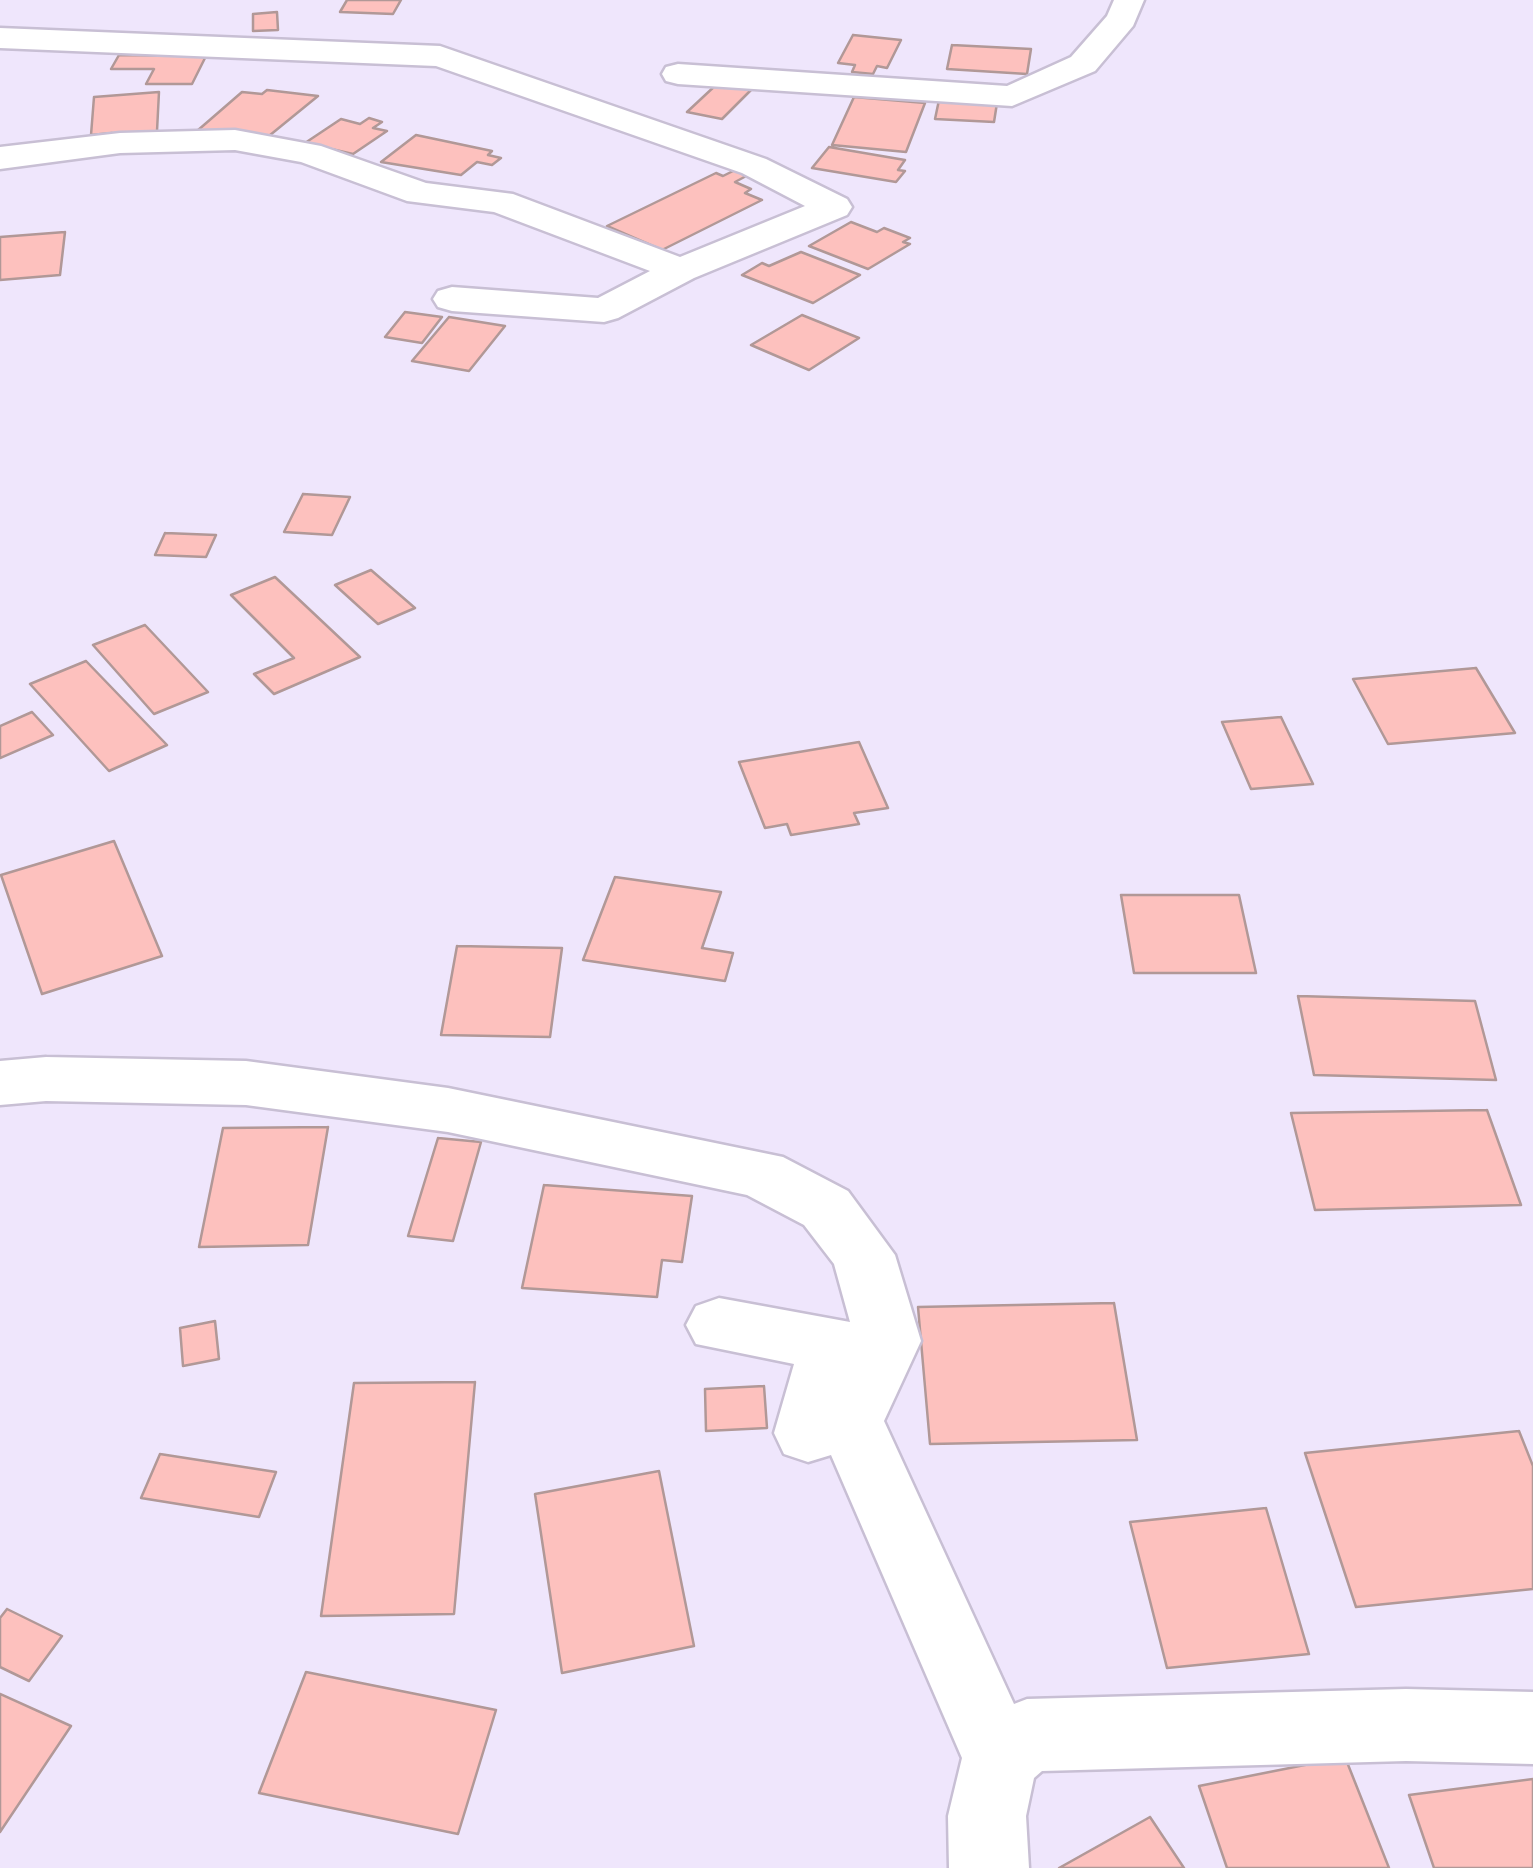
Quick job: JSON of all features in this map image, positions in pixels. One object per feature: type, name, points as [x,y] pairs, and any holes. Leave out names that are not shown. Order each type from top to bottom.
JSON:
[{"type":"street","points":[[678,74],[1012,96],[1083,64],[1122,19],[1129,0]]},
{"type":"street","points":[[0,38],[440,56],[754,166],[834,208],[681,270],[604,310],[452,299]]},
{"type":"street","points":[[0,158],[135,142],[235,140],[309,152],[420,193],[500,202],[681,270]]},
{"type":"street","points":[[0,1083],[246,1083],[448,1110],[761,1174],[826,1208],[864,1255],[888,1341],[850,1421],[808,1434],[832,1343],[719,1326]]},
{"type":"street","points":[[850,1421],[1000,1758],[987,1816],[990,1868]]},
{"type":"street","points":[[1000,1758],[1027,1736],[1406,1725],[1533,1728]]},
{"type":"building","points":[[347,0],[401,0],[393,14],[340,12]]},
{"type":"building","points":[[277,12],[278,30],[253,31],[253,14]]},
{"type":"building","points":[[853,35],[901,40],[887,68],[877,66],[873,74],[852,72],[855,65],[838,63]]},
{"type":"building","points":[[952,45],[1031,49],[1027,74],[947,69]]},
{"type":"building","points":[[119,55],[206,56],[192,84],[146,84],[154,69],[111,69]]},
{"type":"building","points":[[717,84],[751,90],[722,119],[687,112]]},
{"type":"building","points":[[267,90],[318,96],[264,140],[197,131],[242,92],[262,94]]},
{"type":"building","points":[[159,92],[157,131],[112,139],[112,133],[91,135],[94,97]]},
{"type":"building","points":[[854,97],[925,103],[906,152],[832,145]]},
{"type":"building","points":[[939,100],[997,103],[994,122],[935,119]]},
{"type":"building","points":[[369,118],[382,122],[373,128],[387,131],[353,154],[305,143],[341,119],[360,124]]},
{"type":"building","points":[[416,135],[492,151],[488,155],[501,158],[492,165],[477,162],[461,175],[381,162]]},
{"type":"building","points":[[829,147],[905,160],[898,170],[905,171],[896,182],[812,168]]},
{"type":"building","points":[[737,169],[750,174],[735,182],[751,189],[745,193],[762,200],[662,250],[607,226],[716,173],[723,176]]},
{"type":"building","points":[[851,222],[877,232],[884,228],[910,238],[903,242],[910,244],[868,269],[809,246]]},
{"type":"building","points":[[65,232],[60,275],[0,280],[0,237]]},
{"type":"building","points":[[801,252],[860,275],[813,303],[742,275],[762,263],[769,266]]},
{"type":"building","points":[[405,312],[442,317],[422,343],[385,337]]},
{"type":"building","points":[[802,315],[859,338],[809,370],[751,345]]},
{"type":"building","points":[[449,317],[505,326],[469,371],[412,361]]},
{"type":"building","points":[[303,494],[350,497],[332,535],[284,532]]},
{"type":"building","points":[[165,533],[216,535],[206,557],[155,555]]},
{"type":"building","points":[[371,570],[415,608],[378,624],[335,585]]},
{"type":"building","points":[[275,577],[360,657],[274,694],[254,674],[294,658],[231,595]]},
{"type":"building","points":[[145,625],[208,692],[154,714],[93,645]]},
{"type":"building","points":[[86,661],[167,745],[109,771],[30,684]]},
{"type":"building","points":[[1476,668],[1515,733],[1388,744],[1353,679]]},
{"type":"building","points":[[32,712],[53,735],[0,758],[0,726]]},
{"type":"building","points":[[1281,717],[1313,784],[1251,789],[1222,722]]},
{"type":"building","points":[[859,742],[888,808],[854,813],[859,824],[791,835],[787,824],[765,828],[739,762]]},
{"type":"building","points":[[114,841],[162,956],[42,994],[1,875]]},
{"type":"building","points":[[615,877],[721,892],[702,948],[733,953],[725,981],[583,960]]},
{"type":"building","points":[[1121,895],[1239,895],[1256,973],[1134,973]]},
{"type":"building","points":[[457,946],[562,948],[550,1037],[441,1035]]},
{"type":"building","points":[[1298,996],[1475,1001],[1496,1080],[1314,1075]]},
{"type":"building","points":[[1487,1110],[1521,1205],[1315,1210],[1291,1113]]},
{"type":"building","points":[[328,1127],[308,1245],[199,1247],[223,1128]]},
{"type":"building","points":[[438,1138],[481,1142],[453,1241],[408,1236]]},
{"type":"building","points":[[544,1185],[692,1196],[682,1262],[662,1260],[657,1297],[522,1288]]},
{"type":"building","points":[[1114,1303],[1137,1440],[930,1444],[918,1307]]},
{"type":"building","points":[[215,1321],[219,1359],[183,1366],[180,1328]]},
{"type":"building","points":[[475,1382],[454,1614],[321,1616],[354,1383]]},
{"type":"building","points":[[764,1386],[767,1428],[706,1431],[705,1389]]},
{"type":"building","points":[[1519,1431],[1533,1466],[1533,1589],[1356,1607],[1305,1453]]},
{"type":"building","points":[[160,1454],[276,1472],[259,1517],[141,1498]]},
{"type":"building","points":[[659,1471],[694,1646],[562,1673],[535,1494]]},
{"type":"building","points":[[1266,1508],[1309,1654],[1167,1668],[1130,1522]]},
{"type":"building","points":[[7,1609],[62,1636],[29,1681],[0,1667],[0,1618]]},
{"type":"building","points":[[306,1672],[496,1710],[458,1834],[259,1793]]},
{"type":"building","points":[[0,1694],[71,1726],[0,1832]]},
{"type":"building","points":[[1345,1757],[1389,1868],[1227,1868],[1199,1786]]},
{"type":"building","points":[[1533,1779],[1533,1868],[1434,1868],[1409,1795]]},
{"type":"building","points":[[1150,1817],[1184,1868],[1059,1868]]}]
